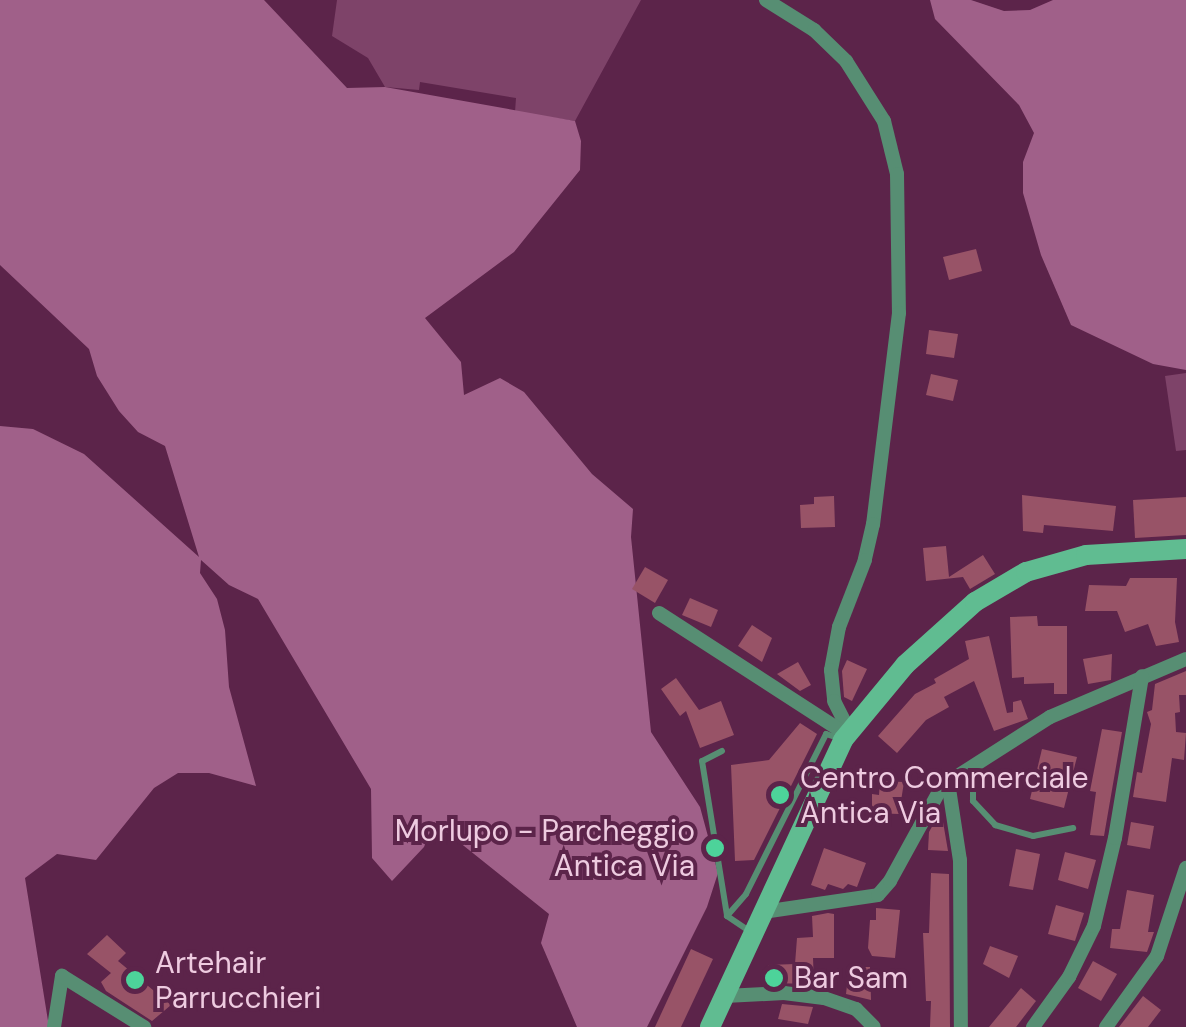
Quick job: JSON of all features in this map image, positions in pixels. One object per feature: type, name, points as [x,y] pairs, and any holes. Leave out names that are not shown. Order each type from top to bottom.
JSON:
[{"type":"main road","points":[[710,1027],[846,735],[916,654],[962,612],[1008,580],[1077,556],[1186,549]]},
{"type":"street","points":[[766,0],[814,30],[846,62],[884,121],[897,174],[899,313],[873,524],[865,560],[838,627],[831,670],[834,701],[846,735]]},
{"type":"street","points":[[658,612],[846,735]]},
{"type":"street","points":[[763,912],[878,895],[948,782],[1050,717],[1186,659]]},
{"type":"street","points":[[1033,1027],[1068,978],[1094,926],[1115,838],[1142,676]]},
{"type":"street","points":[[948,782],[960,860],[961,1027]]},
{"type":"street","points":[[1106,1027],[1157,956],[1186,868]]},
{"type":"street","points":[[54,1027],[62,976],[144,1027]]},
{"type":"street","points":[[724,996],[784,993],[824,998],[856,1009],[874,1027]]},
{"type":"lane","points":[[727,916],[746,894],[826,734],[846,735]]},
{"type":"lane","points":[[722,752],[702,761],[727,916],[753,934]]},
{"type":"lane","points":[[973,766],[973,801],[996,825],[1034,836],[1073,828]]},
{"type":"shaded area","points":[[0,0],[264,0],[347,88],[385,87],[575,121],[581,141],[580,170],[514,252],[425,318],[461,362],[464,395],[500,378],[524,392],[592,474],[633,509],[631,537],[651,732],[700,807],[718,873],[707,907],[647,1027],[577,1027],[541,943],[549,914],[434,822],[424,847],[392,881],[372,858],[371,789],[258,599],[229,585],[201,560],[200,573],[217,599],[225,630],[229,687],[256,786],[209,773],[178,773],[154,788],[96,860],[57,854],[25,878],[49,1027],[0,1027],[0,426],[33,429],[84,454],[199,557],[165,446],[138,432],[97,376],[89,349],[0,265]]},
{"type":"shaded area","points":[[337,0],[641,0],[575,121],[515,112],[516,98],[420,82],[419,90],[385,87],[368,58],[332,36]]},
{"type":"shaded area","points":[[930,0],[971,0],[1004,11],[1030,10],[1053,0],[1186,0],[1186,370],[1153,364],[1071,325],[1041,255],[1023,193],[1023,162],[1034,133],[1019,105],[935,19]]},
{"type":"shaded area","points":[[1186,373],[1186,450],[1176,451],[1165,376]]},
{"type":"building","points":[[976,249],[982,271],[949,280],[943,257]]},
{"type":"building","points":[[929,330],[958,334],[954,358],[926,354]]},
{"type":"building","points":[[931,374],[958,380],[953,401],[926,395]]},
{"type":"building","points":[[1022,495],[1116,506],[1113,531],[1044,525],[1043,533],[1023,531]]},
{"type":"building","points":[[834,496],[835,527],[801,528],[800,505],[814,504],[814,497]]},
{"type":"building","points":[[1186,497],[1186,535],[1135,538],[1133,500]]},
{"type":"building","points":[[946,546],[949,577],[983,555],[995,574],[970,589],[963,577],[926,581],[923,548]]},
{"type":"building","points":[[645,567],[668,580],[655,603],[632,589]]},
{"type":"building","points":[[1130,578],[1177,578],[1175,622],[1179,642],[1156,646],[1148,624],[1125,632],[1117,611],[1085,611],[1089,585],[1126,586]]},
{"type":"building","points":[[690,598],[718,610],[711,627],[682,615]]},
{"type":"building","points":[[1037,616],[1038,626],[1067,626],[1067,694],[1054,694],[1054,683],[1024,684],[1024,677],[1012,678],[1010,617]]},
{"type":"building","points":[[752,625],[772,638],[762,662],[738,646]]},
{"type":"building","points":[[989,636],[1007,713],[1013,712],[1013,702],[1021,700],[1028,719],[994,731],[974,681],[944,697],[949,707],[926,720],[897,753],[878,736],[915,694],[969,659],[965,641]]},
{"type":"building","points":[[1112,654],[1111,680],[1088,684],[1083,659]]},
{"type":"building","points":[[847,660],[867,669],[852,701],[844,697],[842,671]]},
{"type":"building","points":[[798,662],[811,685],[800,691],[777,674]]},
{"type":"building","points":[[1186,671],[1186,695],[1179,695],[1180,712],[1175,713],[1176,732],[1186,733],[1184,760],[1172,758],[1166,802],[1133,797],[1137,772],[1142,773],[1151,724],[1147,712],[1152,710],[1155,684]]},
{"type":"building","points":[[676,678],[699,710],[721,701],[734,735],[700,748],[686,711],[680,716],[661,689]]},
{"type":"building","points":[[800,723],[817,734],[754,860],[735,861],[731,765],[769,760]]},
{"type":"building","points":[[1102,729],[1122,732],[1104,836],[1090,835],[1096,792],[1090,791]]},
{"type":"building","points":[[1042,749],[1077,757],[1064,808],[1030,799]]},
{"type":"building","points":[[880,781],[904,782],[899,814],[872,813],[872,794],[879,795]]},
{"type":"building","points":[[938,816],[942,816],[948,851],[928,850],[929,832]]},
{"type":"building","points":[[1131,822],[1154,826],[1150,849],[1127,845]]},
{"type":"building","points":[[824,848],[866,863],[857,887],[848,884],[843,889],[828,884],[825,890],[811,885]]},
{"type":"building","points":[[1016,849],[1040,854],[1033,890],[1009,886]]},
{"type":"building","points":[[1065,852],[1096,860],[1088,889],[1058,880]]},
{"type":"building","points":[[931,873],[949,874],[950,1027],[930,1027],[931,1001],[926,1001],[923,933],[929,933]]},
{"type":"building","points":[[1127,890],[1154,895],[1148,932],[1154,932],[1147,952],[1110,948],[1112,929],[1120,929]]},
{"type":"building","points":[[1056,905],[1084,913],[1075,941],[1048,934]]},
{"type":"building","points":[[876,908],[900,910],[895,958],[872,956],[868,948],[870,920],[876,920]]},
{"type":"building","points":[[834,914],[834,958],[813,958],[814,984],[769,983],[768,965],[795,964],[797,938],[813,937],[812,916]]},
{"type":"building","points":[[107,935],[126,953],[118,961],[171,1005],[152,1021],[106,991],[101,982],[111,973],[87,954]]},
{"type":"building","points":[[990,946],[1018,956],[1009,978],[983,964]]},
{"type":"building","points":[[691,949],[713,959],[681,1027],[655,1027]]},
{"type":"building","points":[[1093,961],[1117,974],[1101,1001],[1078,988]]},
{"type":"building","points":[[849,967],[870,967],[871,1000],[846,994]]},
{"type":"building","points":[[1021,988],[1036,1001],[1016,1027],[989,1027]]},
{"type":"building","points":[[1143,996],[1161,1010],[1148,1027],[1119,1027]]},
{"type":"building","points":[[782,1004],[813,1007],[808,1024],[778,1019]]},
{"type":"place","name":"Centro Commerciale Antica Via","points":[[780,795]]},
{"type":"place","name":"Morlupo - Parcheggio Antica Via","points":[[715,848]]},
{"type":"place","name":"Bar Sam","points":[[774,978]]},
{"type":"place","name":"Artehair Parrucchieri","points":[[135,980]]}]
